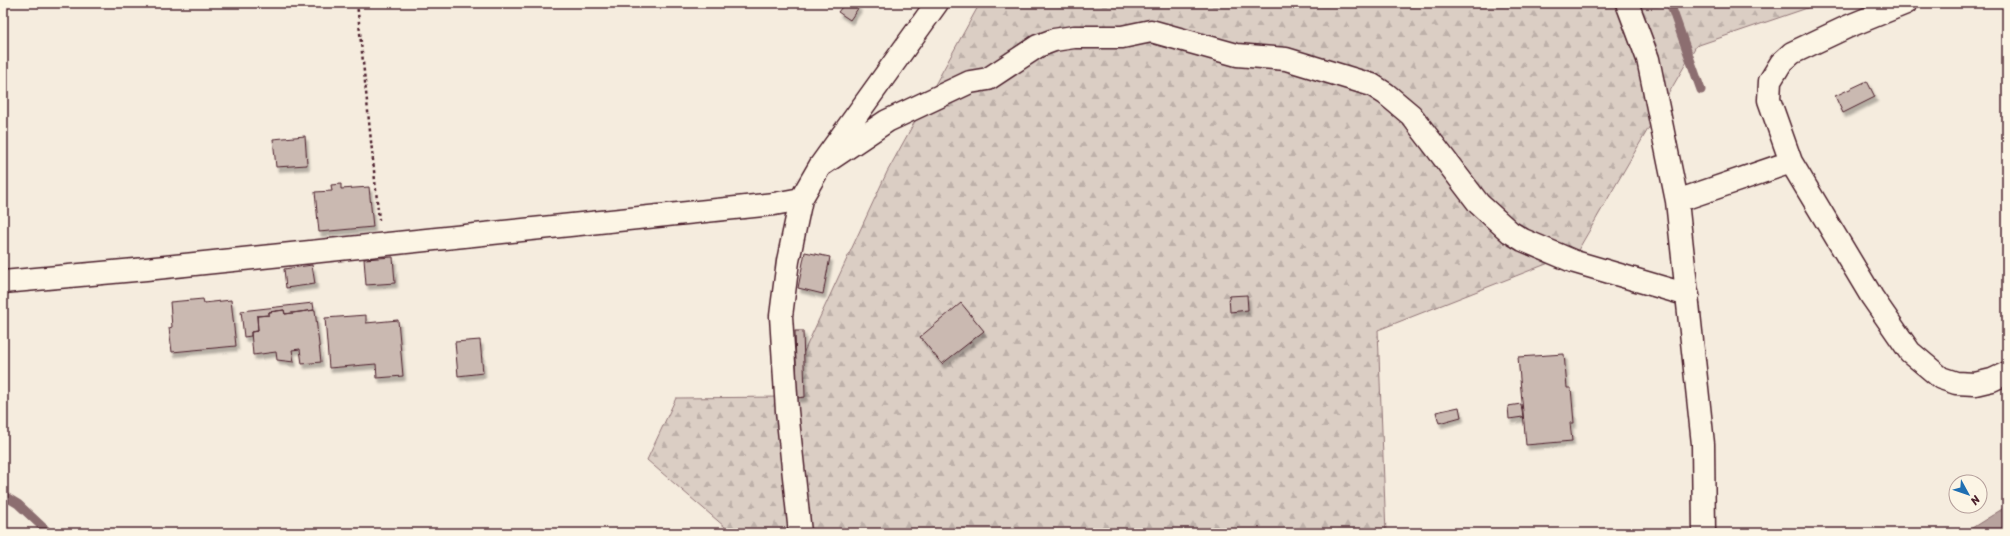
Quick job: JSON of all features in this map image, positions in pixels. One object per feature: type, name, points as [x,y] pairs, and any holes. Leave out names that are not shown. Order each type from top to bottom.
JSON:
[{"type":"street","points":[[800,533],[786,411],[781,316],[788,261],[801,198],[820,166],[937,3]]},
{"type":"street","points":[[1627,3],[1648,59],[1678,201],[1703,444],[1704,533]]},
{"type":"street","points":[[1906,3],[1847,26],[1792,53],[1781,63],[1770,81],[1769,100],[1791,162],[1872,297],[1910,352],[1941,378],[1956,383],[1975,384],[1992,380],[2007,373]]},
{"type":"street","points":[[820,166],[887,121],[970,82],[988,79],[1038,46],[1054,40],[1074,37],[1122,38],[1151,30],[1237,55],[1286,59],[1372,85],[1411,115],[1479,204],[1510,232],[1523,240],[1575,262],[1688,295]]},
{"type":"street","points":[[1678,201],[1791,162]]},
{"type":"street","points":[[3,282],[774,204],[801,198]]},
{"type":"path","points":[[357,3],[382,244]]},
{"type":"green space","points":[[980,3],[1822,3],[1696,46],[1577,252],[1378,330],[1386,533],[732,533],[647,460],[676,398],[783,397],[887,172]]},
{"type":"shaded area","points":[[2007,506],[2007,533],[1964,533]]},
{"type":"building","points":[[845,3],[854,3],[859,7],[850,20],[838,12]]},
{"type":"building","points":[[1867,81],[1875,97],[1843,113],[1835,96]]},
{"type":"building","points":[[305,136],[307,165],[276,167],[273,139]]},
{"type":"building","points":[[341,184],[341,189],[369,187],[373,227],[319,232],[315,192],[332,191],[331,185]]},
{"type":"building","points":[[805,252],[830,257],[823,294],[798,288]]},
{"type":"building","points":[[393,257],[395,283],[366,285],[364,259]]},
{"type":"building","points":[[312,265],[315,284],[286,288],[284,269]]},
{"type":"building","points":[[1247,295],[1248,310],[1230,312],[1229,296]]},
{"type":"building","points":[[203,299],[204,303],[231,300],[236,346],[172,352],[169,328],[172,327],[170,302]]},
{"type":"building","points":[[313,303],[314,310],[285,314],[284,310],[269,312],[269,315],[257,316],[258,331],[251,332],[251,336],[244,337],[241,311]]},
{"type":"building","points":[[961,303],[984,331],[942,364],[920,337]]},
{"type":"building","points":[[284,310],[285,314],[315,310],[321,362],[302,364],[300,349],[292,350],[294,362],[277,360],[276,352],[253,355],[251,332],[258,331],[257,316],[269,315],[269,312]]},
{"type":"building","points":[[366,315],[366,323],[398,320],[403,376],[377,378],[376,364],[329,368],[325,318]]},
{"type":"building","points":[[795,331],[803,331],[805,397],[797,398]]},
{"type":"building","points":[[480,340],[483,373],[458,376],[455,342]]},
{"type":"building","points":[[1564,354],[1567,388],[1571,388],[1574,423],[1570,423],[1572,441],[1526,445],[1518,357]]},
{"type":"building","points":[[1521,404],[1523,417],[1509,419],[1508,406]]},
{"type":"building","points":[[1459,407],[1461,417],[1439,423],[1436,412]]},
{"type":"waterway","points":[[1670,3],[1701,90]]},
{"type":"waterway","points":[[3,495],[18,504],[49,533]]}]
